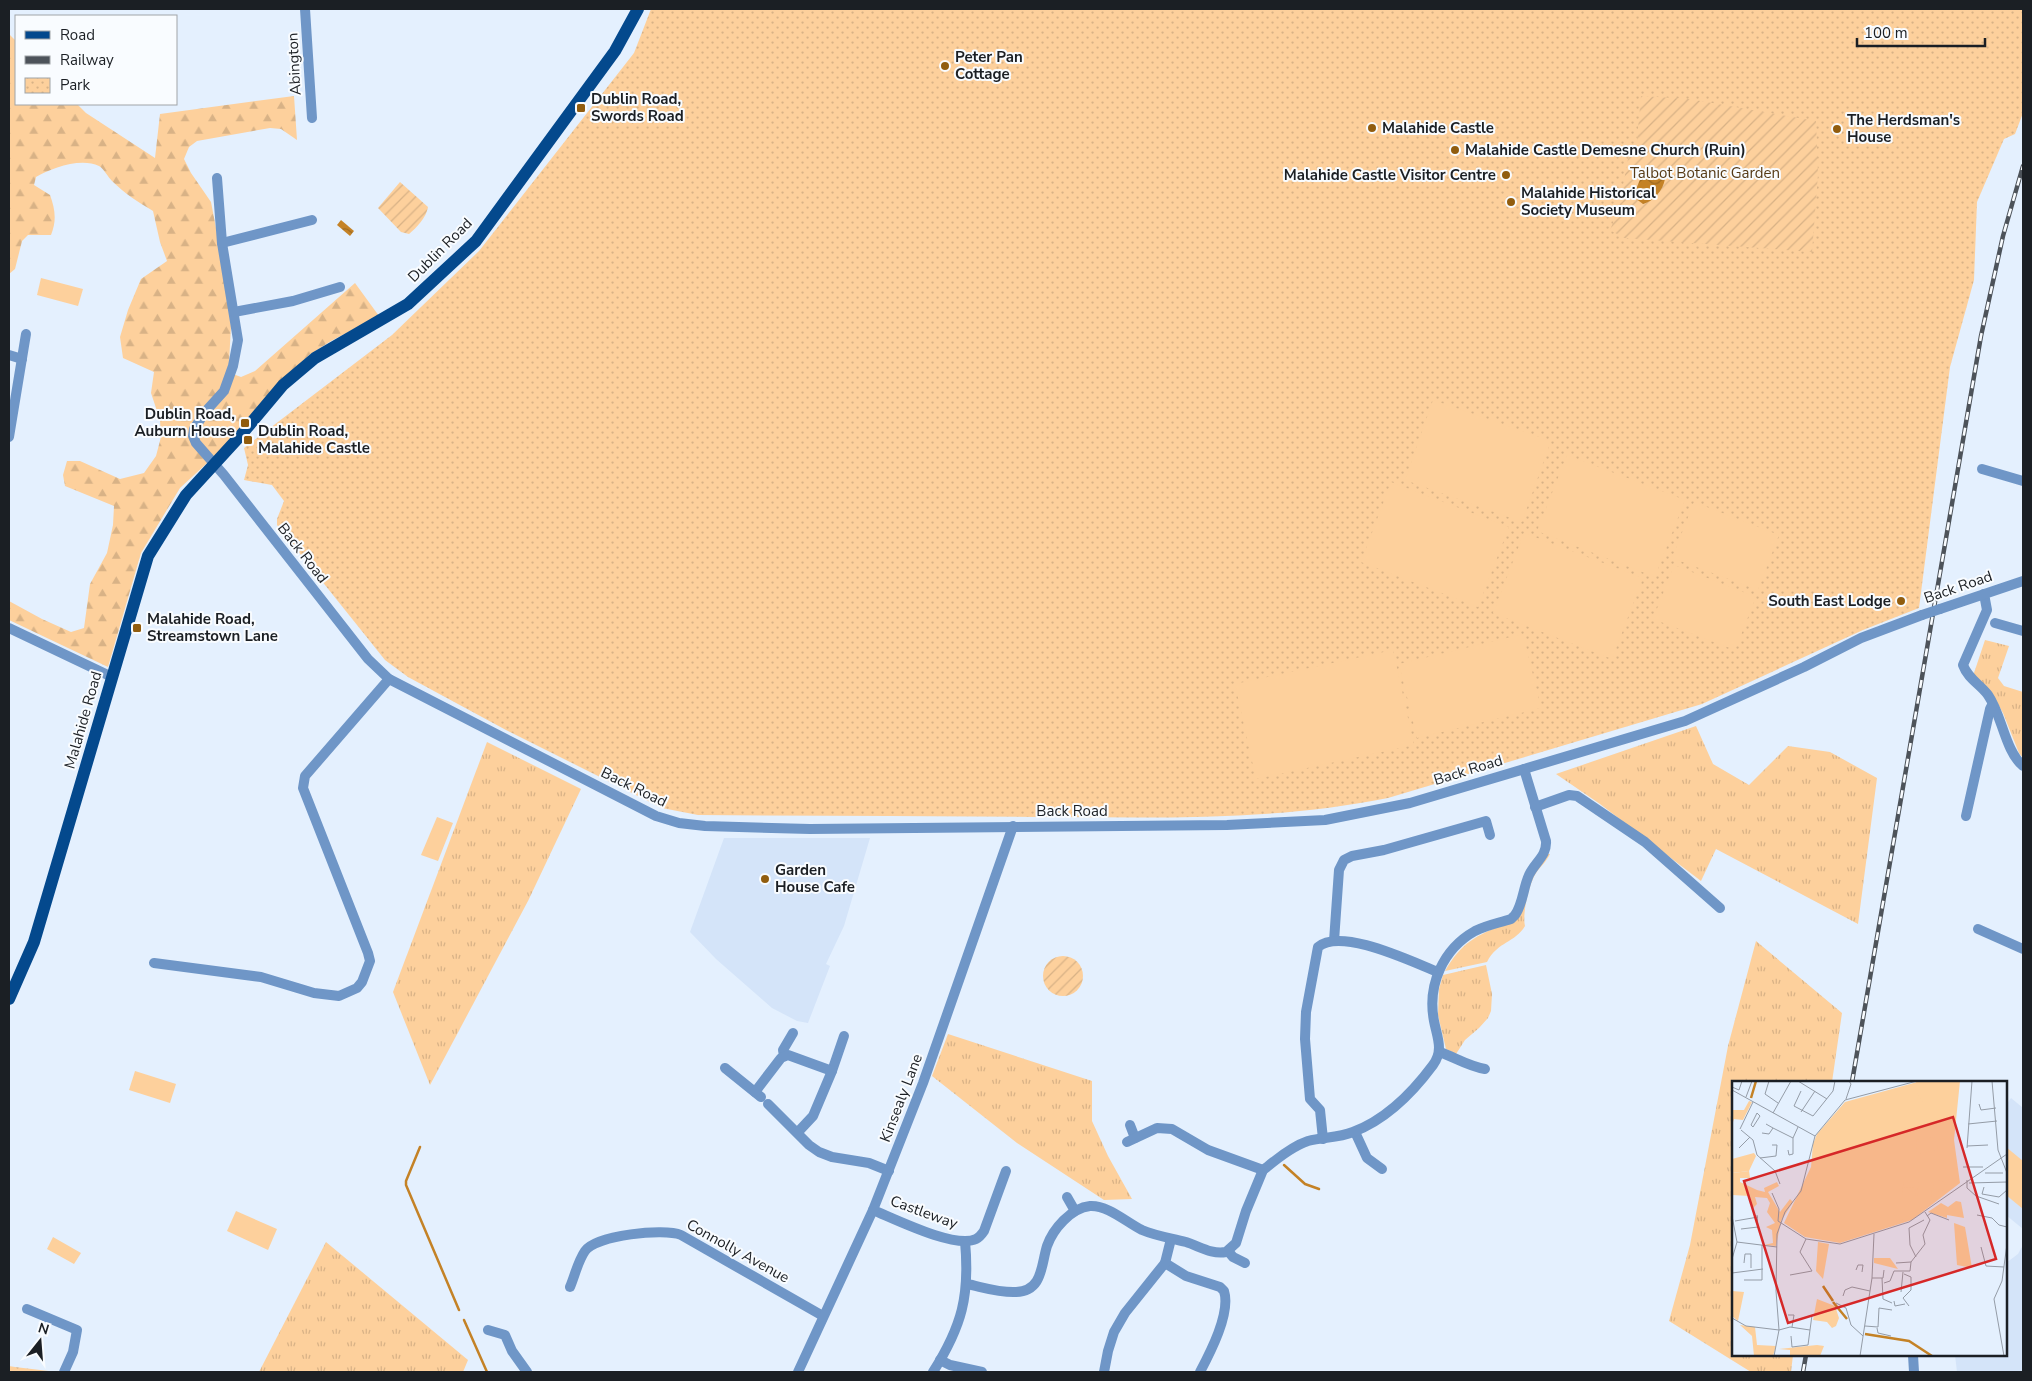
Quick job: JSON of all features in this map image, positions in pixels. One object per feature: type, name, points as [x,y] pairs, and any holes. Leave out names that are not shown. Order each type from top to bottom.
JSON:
[{"type":"main road","name":"Dublin Road","points":[[214,465],[283,385],[308,364],[355,334],[408,304],[476,241],[615,51],[638,9]]},
{"type":"main road","name":"Malahide Road","points":[[9,999],[34,942],[148,556],[186,495],[214,465]]},
{"type":"street","name":"Abington","points":[[305,9],[312,118]]},
{"type":"street","name":"Back Road","points":[[217,178],[222,243],[238,340],[233,366],[224,391],[205,412],[194,429],[193,436],[196,443],[368,659],[389,679],[656,816],[679,823],[705,826],[810,829],[1227,825],[1325,820],[1410,803],[1685,722],[1804,668],[1861,638],[2023,581]]},
{"type":"street","points":[[222,243],[312,220]]},
{"type":"street","points":[[234,312],[293,300],[340,287]]},
{"type":"street","points":[[9,437],[26,334]]},
{"type":"street","points":[[9,355],[22,359]]},
{"type":"street","points":[[1982,469],[2023,482]]},
{"type":"street","points":[[1984,594],[1986,610],[1963,665],[1966,674],[1988,695],[2012,751],[2023,766]]},
{"type":"street","points":[[1995,623],[2023,631]]},
{"type":"street","points":[[9,628],[112,677]]},
{"type":"street","points":[[154,963],[261,977],[314,993],[339,996],[356,988],[362,982],[370,961],[368,954],[303,788],[305,776],[389,679]]},
{"type":"street","points":[[1966,816],[1992,705]]},
{"type":"street","points":[[967,1284],[1017,1292],[1034,1284],[1040,1278],[1048,1244],[1062,1223],[1075,1211],[1091,1206],[1101,1208],[1152,1234],[1187,1242],[1216,1253],[1228,1251],[1236,1243],[1246,1211],[1263,1170],[1295,1146],[1307,1141],[1334,1138],[1355,1132],[1371,1124],[1394,1108],[1434,1064],[1440,1052],[1432,1008],[1438,972],[1451,951],[1464,939],[1484,927],[1511,919],[1517,912],[1528,876],[1539,862],[1546,846],[1524,769]]},
{"type":"street","points":[[1535,807],[1569,795],[1577,796],[1645,842],[1720,908]]},
{"type":"street","points":[[1334,941],[1339,870],[1344,860],[1352,856],[1384,850],[1486,821],[1490,835]]},
{"type":"street","name":"Kinsealy Lane","points":[[798,1372],[874,1210],[923,1083],[1014,826]]},
{"type":"street","points":[[1978,929],[2023,949]]},
{"type":"street","points":[[1323,1138],[1322,1115],[1310,1099],[1306,1020],[1316,951],[1322,944],[1334,941],[1370,945],[1438,972]]},
{"type":"street","points":[[784,1056],[783,1050],[793,1033]]},
{"type":"street","points":[[798,1132],[813,1116],[844,1036]]},
{"type":"street","points":[[1440,1052],[1456,1058],[1471,1067],[1485,1070]]},
{"type":"street","points":[[761,1098],[781,1058],[784,1056],[788,1055],[832,1071]]},
{"type":"street","points":[[725,1068],[761,1098],[819,1152],[832,1157],[869,1164],[889,1171]]},
{"type":"street","points":[[1130,1125],[1131,1140],[1157,1128],[1172,1129],[1208,1150],[1263,1170]]},
{"type":"street","points":[[1355,1132],[1368,1158],[1382,1169]]},
{"type":"street","name":"Castleway","points":[[874,1210],[949,1240],[964,1241],[979,1238],[984,1230],[1006,1171]]},
{"type":"street","points":[[1067,1197],[1075,1211]]},
{"type":"street","name":"Connolly Avenue","points":[[570,1287],[586,1250],[599,1242],[633,1234],[672,1231],[823,1316]]},
{"type":"street","points":[[1104,1372],[1114,1332],[1125,1313],[1165,1263],[1171,1239]]},
{"type":"street","name":"Castleway","points":[[933,1372],[949,1347],[958,1323],[967,1284],[964,1241]]},
{"type":"street","points":[[1228,1251],[1233,1257],[1245,1263]]},
{"type":"street","points":[[1165,1263],[1186,1276],[1220,1287],[1224,1291],[1226,1305],[1217,1334],[1200,1372]]},
{"type":"street","points":[[27,1309],[77,1330],[73,1352],[64,1372]]},
{"type":"street","points":[[488,1330],[505,1335],[512,1351],[527,1372]]},
{"type":"street","points":[[1913,1356],[1914,1372]]},
{"type":"street","points":[[940,1360],[950,1365],[982,1372]]},
{"type":"shaded area","points":[[724,838],[870,838],[844,926],[826,964],[830,966],[808,1023],[797,1021],[772,1008],[716,959],[690,932]]},
{"type":"shaded area","points":[[2011,1098],[2023,1108],[2023,1229],[2007,1216],[2007,1104]]},
{"type":"shaded area","points":[[2023,1245],[2023,1372],[1957,1372],[1955,1356],[2007,1356],[2007,1262],[2018,1254]]},
{"type":"green space","name":"Malahide Castle","points":[[651,9],[2023,9],[2023,113],[2015,134],[2004,139],[1977,202],[1974,280],[1950,367],[1919,608],[1863,630],[1702,704],[1388,798],[1347,805],[1264,814],[1140,818],[698,815],[662,808],[506,730],[408,677],[385,660],[277,525],[277,519],[284,501],[272,485],[244,480],[248,465],[244,448],[392,335],[479,251],[634,53]]},
{"type":"green space","points":[[9,34],[15,40],[15,105],[78,105],[86,113],[155,158],[160,114],[294,96],[297,140],[281,129],[270,128],[197,141],[189,147],[184,159],[191,173],[211,202],[226,280],[231,326],[229,363],[233,374],[241,377],[255,371],[355,283],[379,316],[331,341],[309,355],[218,453],[180,488],[141,553],[108,667],[9,620],[9,601],[71,632],[84,628],[90,584],[107,553],[113,525],[114,506],[65,486],[63,475],[67,461],[80,461],[120,479],[144,473],[156,456],[161,437],[160,420],[151,393],[154,372],[123,358],[120,337],[128,310],[141,279],[167,261],[160,242],[153,211],[121,189],[99,166],[75,163],[50,170],[36,177],[34,185],[50,195],[55,215],[53,230],[51,235],[28,235],[22,241],[15,269],[9,274]]},
{"type":"green space","name":"Talbot Botanic Garden","points":[[1641,96],[1689,99],[1816,121],[1818,174],[1812,252],[1624,238],[1610,230],[1619,208],[1628,159],[1637,140]]},
{"type":"green space","points":[[400,182],[428,207],[423,219],[409,234],[401,232],[378,208]]},
{"type":"green space","points":[[41,278],[83,289],[78,306],[37,295]]},
{"type":"green space","points":[[1433,400],[1551,441],[1522,522],[1405,480]]},
{"type":"green space","points":[[1567,455],[1685,500],[1655,577],[1537,531]]},
{"type":"green space","points":[[1391,482],[1509,527],[1478,607],[1361,562]]},
{"type":"green space","points":[[1694,502],[1779,535],[1758,590],[1672,558]]},
{"type":"green space","points":[[1524,533],[1643,578],[1612,659],[1493,613]]},
{"type":"green space","points":[[1674,565],[1756,597],[1735,650],[1653,619]]},
{"type":"green space","points":[[1523,634],[1541,708],[1417,738],[1399,664]]},
{"type":"green space","points":[[1985,640],[2009,646],[1998,678],[2004,686],[2023,692],[2023,758],[2019,753],[2003,713],[1991,692],[1973,676]]},
{"type":"green space","points":[[1393,650],[1414,745],[1256,779],[1235,684]]},
{"type":"green space","points":[[1696,726],[1713,764],[1749,785],[1788,746],[1830,752],[1877,778],[1858,924],[1716,849],[1701,881],[1600,804],[1556,774]]},
{"type":"green space","points":[[487,742],[581,789],[528,901],[430,1085],[393,992]]},
{"type":"green space","points":[[437,817],[453,823],[438,861],[421,855]]},
{"type":"green space","points":[[1548,854],[1550,854],[1536,873],[1531,884],[1525,907],[1525,926],[1521,932],[1496,950],[1487,962],[1445,971],[1457,953],[1470,941],[1506,924],[1532,876]]},
{"type":"green space","points":[[1756,941],[1842,1013],[1832,1081],[1732,1081],[1732,1356],[1793,1356],[1791,1372],[1751,1372],[1669,1321],[1690,1245],[1728,1046]]},
{"type":"green space","points":[[1063,956],[1077,962],[1083,976],[1077,990],[1063,996],[1049,990],[1043,976],[1049,962]]},
{"type":"green space","points":[[1486,965],[1492,994],[1491,1011],[1488,1018],[1465,1040],[1456,1054],[1446,1049],[1438,1015],[1439,989],[1443,975]]},
{"type":"green space","points":[[948,1034],[1092,1081],[1092,1121],[1108,1156],[1132,1199],[1104,1200],[1017,1143],[932,1076]]},
{"type":"green space","points":[[135,1071],[176,1084],[170,1103],[129,1090]]},
{"type":"green space","points":[[2007,1148],[2023,1161],[2023,1209],[2007,1196]]},
{"type":"green space","points":[[236,1211],[277,1229],[268,1250],[227,1231]]},
{"type":"green space","points":[[53,1237],[81,1253],[74,1264],[47,1249]]},
{"type":"green space","points":[[326,1242],[468,1360],[463,1372],[259,1372]]},
{"type":"green space","points":[[9,1366],[15,1367],[57,1372],[9,1372]]},
{"type":"water","points":[[1650,174],[1662,176],[1665,179],[1657,195],[1643,204],[1635,198],[1635,192],[1641,177]]},
{"type":"water","points":[[341,220],[354,231],[350,236],[337,225]]},
{"type":"waterway","points":[[420,1147],[406,1185],[459,1310]]},
{"type":"waterway","points":[[1284,1165],[1305,1184],[1319,1189]]},
{"type":"waterway","points":[[464,1320],[487,1372]]},
{"type":"railway","points":[[1852,1081],[1981,336],[2003,236],[2023,166]]},
{"type":"railway","points":[[1803,1372],[1806,1356]]},
{"type":"place","name":"Peter Pan Cottage","points":[[945,66]]},
{"type":"place","name":"Dublin Road, Swords Road","points":[[581,108]]},
{"type":"place","name":"Malahide Castle","points":[[1372,128]]},
{"type":"place","name":"The Herdsman's House","points":[[1837,129]]},
{"type":"place","name":"Malahide Castle Demesne Church (Ruin)","points":[[1455,150]]},
{"type":"place","name":"Malahide Castle Visitor Centre","points":[[1506,175]]},
{"type":"place","name":"Malahide Historical Society Museum","points":[[1511,202]]},
{"type":"place","name":"Dublin Road, Auburn House","points":[[245,423]]},
{"type":"place","name":"Dublin Road, Malahide Castle","points":[[248,440]]},
{"type":"place","name":"South East Lodge","points":[[1901,601]]},
{"type":"place","name":"Malahide Road, Streamstown Lane","points":[[137,628]]},
{"type":"place","name":"Garden House Cafe","points":[[765,879]]}]
